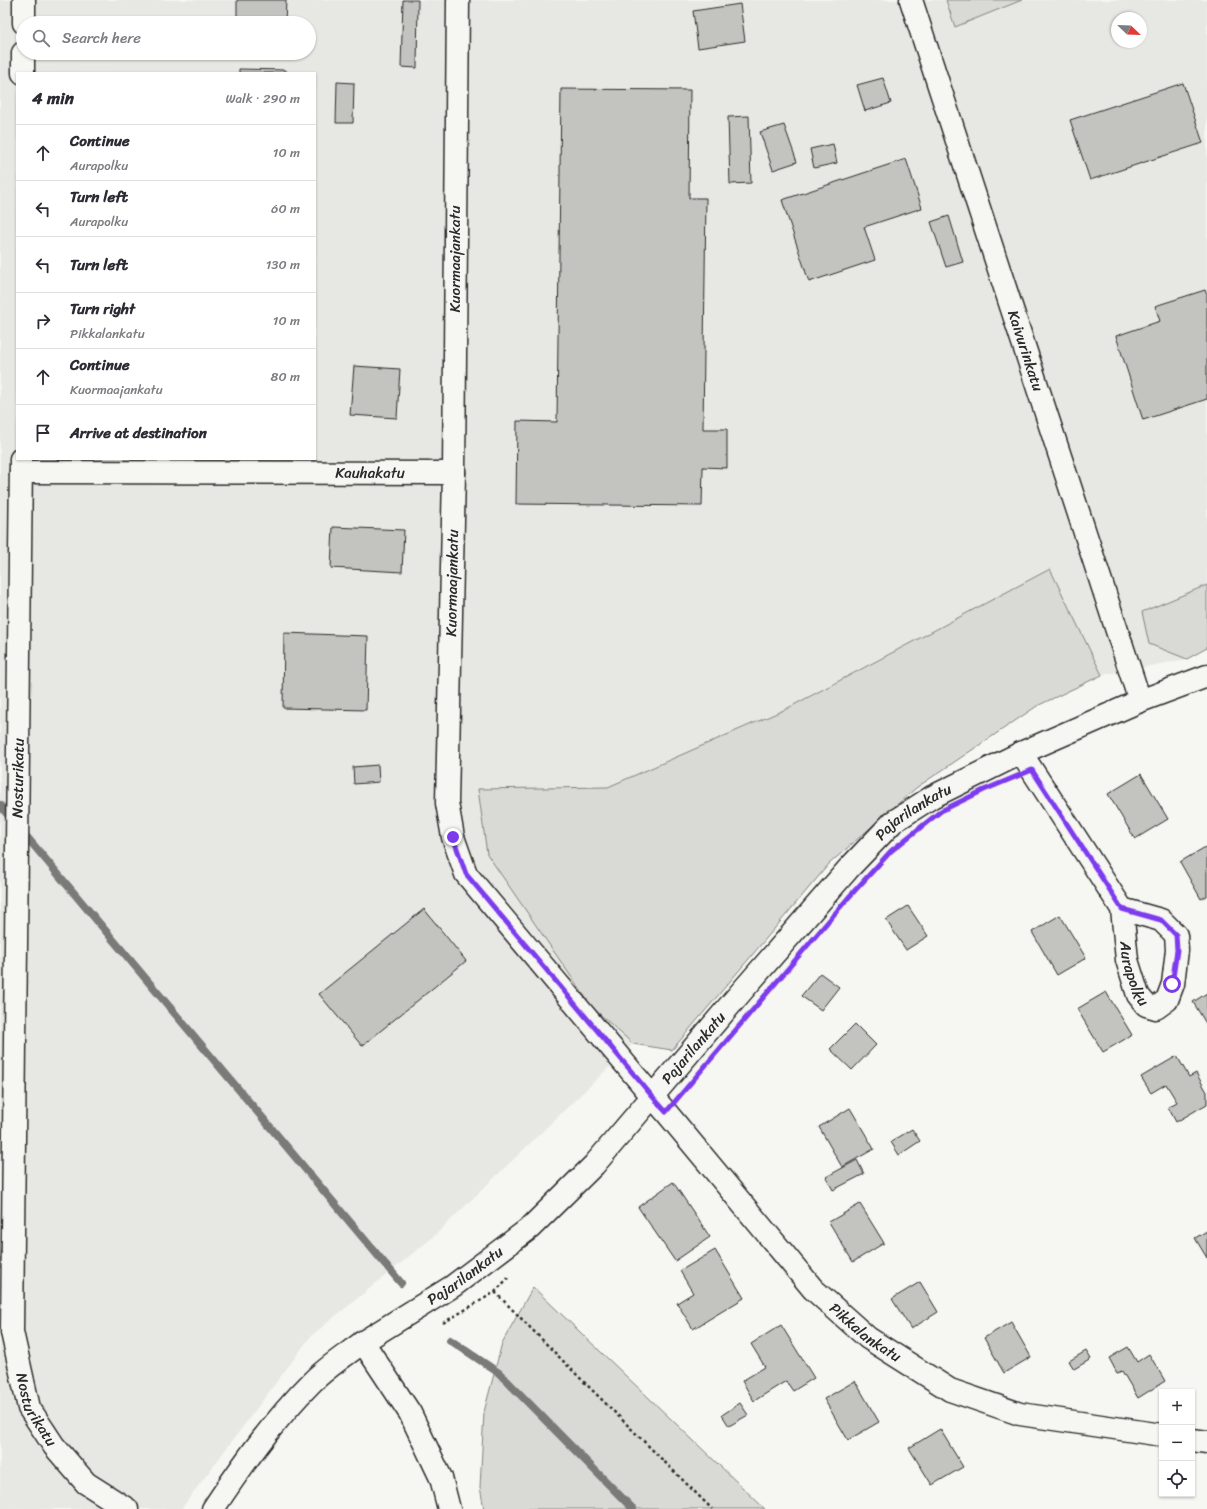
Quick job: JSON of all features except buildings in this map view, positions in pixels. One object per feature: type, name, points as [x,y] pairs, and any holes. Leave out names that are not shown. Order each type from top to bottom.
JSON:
[{"type":"street","points":[[24,0],[24,16]]},
{"type":"street","name":"Kuormaajankatu","points":[[458,0],[454,473],[447,803],[453,837],[466,874],[652,1096]]},
{"type":"street","name":"Kaivurinkatu","points":[[911,0],[1140,701]]},
{"type":"street","points":[[23,60],[23,72]]},
{"type":"street","name":"Kauhakatu","points":[[21,466],[454,473]]},
{"type":"street","name":"Nosturikatu","points":[[21,466],[12,1332],[29,1408],[54,1446],[86,1483],[127,1509]]},
{"type":"street","name":"Pajarilankatu","points":[[213,1509],[241,1467],[273,1425],[313,1381],[363,1342],[453,1286],[530,1228],[594,1165],[849,868],[893,822],[932,797],[1021,753],[1140,701],[1207,676]]},
{"type":"street","points":[[1021,753],[1122,909]]},
{"type":"street","name":"Pikkalankatu","points":[[652,1096],[813,1289],[868,1338],[950,1390],[1013,1412],[1159,1435]]},
{"type":"street","points":[[363,1342],[410,1413],[441,1478],[449,1509]]},
{"type":"street","points":[[1195,1440],[1207,1442]]},
{"type":"path","points":[[440,1324],[447,1322],[495,1292],[511,1274]]},
{"type":"path","points":[[495,1292],[712,1509]]},
{"type":"shaded area","points":[[0,0],[1207,0],[1207,648],[1187,659],[1102,675],[1037,706],[916,788],[829,864],[672,1050],[633,1044],[433,1237],[311,1336],[181,1509],[0,1509]]},
{"type":"shaded area","points":[[946,0],[1022,0],[955,27]]},
{"type":"shaded area","points":[[1050,569],[1102,675],[1037,706],[916,788],[829,864],[672,1050],[633,1044],[592,1007],[487,854],[478,789],[608,787],[786,709]]},
{"type":"shaded area","points":[[1207,585],[1207,648],[1187,659],[1149,644],[1142,612]]},
{"type":"shaded area","points":[[533,1287],[765,1509],[484,1509],[480,1487],[484,1412],[502,1343]]},
{"type":"waterway","points":[[0,805],[12,820]]},
{"type":"waterway","points":[[21,830],[401,1283]]},
{"type":"waterway","points":[[450,1340],[499,1373],[633,1509]]},
{"type":"route","points":[[453,837],[466,874],[666,1112],[848,898],[891,851],[941,811],[984,790],[1032,770],[1122,909],[1161,920],[1176,935],[1177,950],[1172,984]]}]
